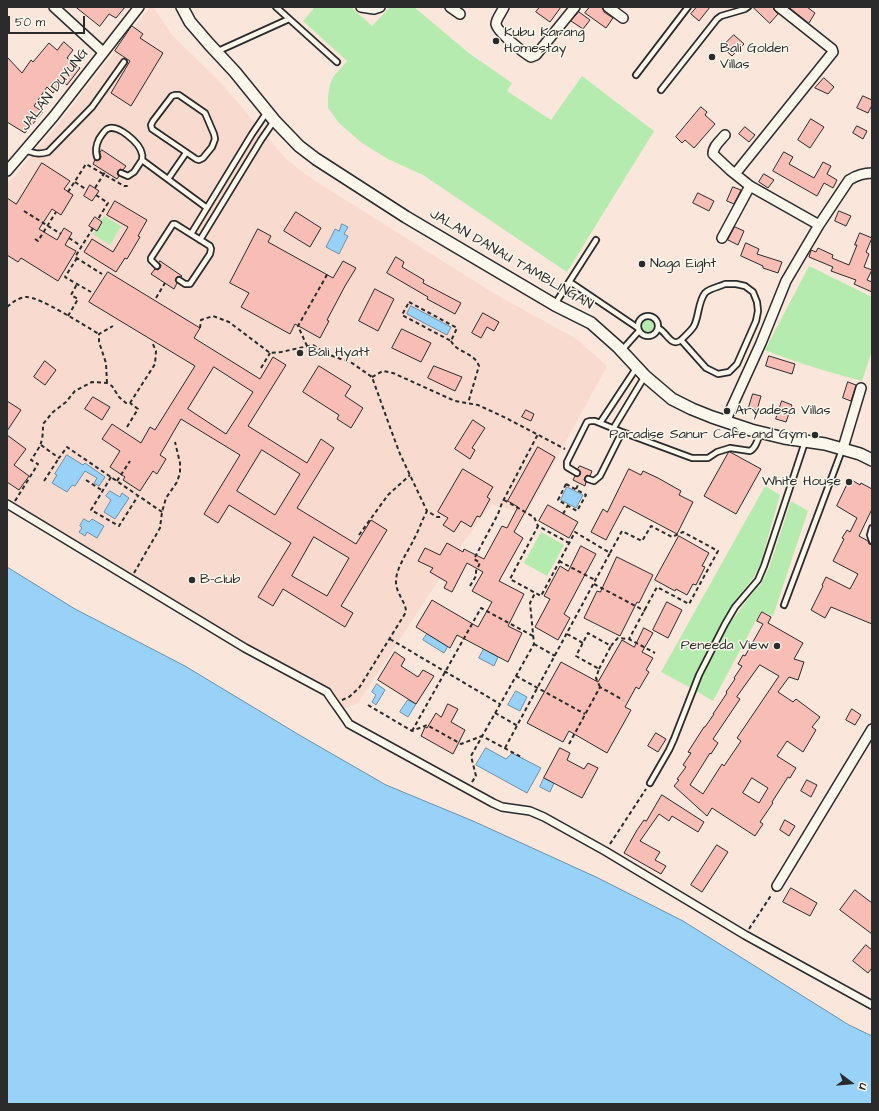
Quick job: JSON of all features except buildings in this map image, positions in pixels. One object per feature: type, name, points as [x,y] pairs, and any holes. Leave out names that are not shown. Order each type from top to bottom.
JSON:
[{"type":"street","points":[[54,7],[103,52]]},
{"type":"street","name":"JALAN DUYUNG","points":[[7,171],[54,116],[139,7]]},
{"type":"street","name":"JALAN DANAU TAMBLINGAN","points":[[182,7],[190,22],[235,72],[271,116],[299,146],[316,159],[413,221],[555,305],[591,323],[622,350],[645,376],[672,399],[692,409],[725,422],[760,433],[843,448],[872,460]]},
{"type":"street","points":[[361,7],[374,10],[380,7]]},
{"type":"street","points":[[450,7],[460,14]]},
{"type":"street","points":[[504,7],[497,20],[497,28],[512,42],[532,57],[536,55],[575,7]]},
{"type":"street","points":[[608,7],[623,18]]},
{"type":"street","points":[[735,174],[833,52],[832,48],[779,7]]},
{"type":"street","points":[[725,135],[716,145],[713,150],[713,154],[750,186],[819,226]]},
{"type":"street","points":[[725,422],[786,281],[849,180],[856,175],[869,174]]},
{"type":"street","points":[[722,238],[750,186]]},
{"type":"street","points":[[843,448],[861,388]]},
{"type":"street","points":[[9,506],[245,648],[327,692],[349,724],[493,803],[502,807],[530,811],[544,817],[605,851],[745,935],[872,1005]]},
{"type":"street","points":[[777,886],[872,729]]},
{"type":"lane","points":[[276,7],[337,62]]},
{"type":"lane","points":[[636,75],[688,7]]},
{"type":"lane","points":[[661,90],[717,19],[721,16],[748,7]]},
{"type":"lane","points":[[216,52],[289,19]]},
{"type":"lane","points":[[25,150],[35,154],[48,152],[92,107],[124,62]]},
{"type":"lane","points":[[175,95],[178,95],[205,113],[214,134],[212,147],[203,158],[199,160],[186,153],[152,129],[151,125],[153,120],[172,96],[175,95]]},
{"type":"lane","points":[[191,234],[252,134],[271,116]]},
{"type":"lane","points":[[200,240],[261,140],[271,116]]},
{"type":"lane","points":[[97,157],[96,151],[98,142],[107,129],[114,128],[130,137],[138,146],[142,154],[142,160],[134,172],[128,176],[121,173]]},
{"type":"lane","points":[[168,179],[186,153]]},
{"type":"lane","points":[[142,160],[208,208]]},
{"type":"lane","points":[[157,266],[153,263],[151,258],[172,225],[175,224],[210,246],[210,254],[190,284],[185,284],[179,280]]},
{"type":"lane","points":[[555,305],[596,240]]},
{"type":"lane","points":[[570,282],[639,329],[646,336],[650,336],[658,328]]},
{"type":"lane","points":[[622,350],[639,329],[640,320],[646,316],[653,317],[656,320],[658,328],[661,329],[675,343],[681,340],[691,330],[702,299],[705,293],[709,290],[725,284],[736,284],[745,286],[753,292],[757,302],[758,311],[756,321],[736,364],[729,372],[718,374],[706,368],[681,340]]},
{"type":"lane","points":[[600,423],[637,367]]},
{"type":"lane","points":[[613,429],[645,376]]},
{"type":"lane","points":[[576,473],[567,467],[567,462],[587,422],[590,420],[692,458],[708,458],[717,452],[730,448],[750,451],[755,446],[760,433]]},
{"type":"lane","points":[[588,479],[594,481],[600,476],[622,432]]},
{"type":"lane","points":[[650,783],[672,745],[699,674],[722,630],[735,607],[758,580],[805,442]]},
{"type":"lane","points":[[784,605],[843,448]]},
{"type":"lane","points":[[872,528],[870,535],[872,541]]},
{"type":"path","points":[[68,192],[86,164],[124,186],[127,186],[128,176]]},
{"type":"path","points":[[95,188],[105,172]]},
{"type":"path","points":[[75,182],[87,190]]},
{"type":"path","points":[[96,195],[108,203],[98,219]]},
{"type":"path","points":[[24,211],[61,234]]},
{"type":"path","points":[[35,239],[38,241],[56,212]]},
{"type":"path","points":[[91,292],[65,277],[77,258],[75,257],[93,228]]},
{"type":"path","points":[[69,238],[82,246]]},
{"type":"path","points":[[77,258],[102,274]]},
{"type":"path","points":[[307,346],[298,326],[328,273]]},
{"type":"path","points":[[156,298],[164,283]]},
{"type":"path","points":[[68,316],[78,299],[71,295],[77,284]]},
{"type":"path","points":[[7,307],[15,300],[27,297],[46,304],[99,334]]},
{"type":"path","points":[[451,341],[457,328],[409,302],[402,315],[451,341],[457,348],[477,360],[479,366],[468,403]]},
{"type":"path","points":[[200,328],[201,320],[213,316],[236,326],[270,353],[282,352],[313,345],[327,354],[352,364],[372,377],[391,430],[427,511],[437,517],[442,518]]},
{"type":"path","points":[[99,334],[113,326]]},
{"type":"path","points":[[99,334],[99,342],[106,363],[107,383]]},
{"type":"path","points":[[130,402],[155,364],[156,351],[152,342]]},
{"type":"path","points":[[261,368],[270,353]]},
{"type":"path","points":[[372,377],[383,371],[393,373],[455,401],[478,405],[572,452]]},
{"type":"path","points":[[9,506],[38,464],[31,460],[41,445],[43,437],[43,424],[75,391],[92,382],[107,383],[112,386],[119,397],[126,403],[130,402],[138,409],[127,428]]},
{"type":"path","points":[[470,586],[476,576],[476,571],[480,563],[474,559],[538,434]]},
{"type":"path","points":[[131,579],[160,528],[166,498],[177,482],[180,473],[180,463],[175,442]]},
{"type":"path","points":[[41,445],[59,458]]},
{"type":"path","points":[[44,481],[67,447],[162,512]]},
{"type":"path","points":[[117,481],[130,461]]},
{"type":"path","points":[[359,535],[388,495],[410,475]]},
{"type":"path","points":[[111,477],[91,510],[119,526],[138,496]]},
{"type":"path","points":[[86,480],[103,491]]},
{"type":"path","points":[[576,489],[579,483]]},
{"type":"path","points":[[566,484],[576,489],[586,495],[577,511],[558,500],[566,484]]},
{"type":"path","points":[[504,500],[534,516],[538,526],[569,543]]},
{"type":"path","points":[[563,514],[568,505]]},
{"type":"path","points":[[334,703],[348,697],[359,688],[406,612],[406,608],[399,595],[397,587],[397,574],[427,511]]},
{"type":"path","points":[[538,526],[510,579],[541,596],[575,532],[610,553]]},
{"type":"path","points":[[505,748],[622,531],[642,541],[651,526],[672,537],[683,532],[718,551],[689,604],[657,587],[629,639]]},
{"type":"path","points":[[553,534],[554,530]]},
{"type":"path","points":[[559,561],[596,580]]},
{"type":"path","points":[[594,584],[644,611]]},
{"type":"path","points":[[468,790],[476,776],[471,756],[534,644],[530,603],[535,593]]},
{"type":"path","points":[[412,731],[481,608],[533,636]]},
{"type":"path","points":[[599,669],[576,656],[588,633],[612,646]]},
{"type":"path","points":[[567,634],[583,643]]},
{"type":"path","points":[[623,700],[600,687],[596,678],[599,669],[615,641],[618,638],[629,639],[654,653]]},
{"type":"path","points":[[390,640],[500,704]]},
{"type":"path","points":[[534,644],[555,656]]},
{"type":"path","points":[[516,676],[585,714]]},
{"type":"path","points":[[569,744],[600,687]]},
{"type":"path","points":[[368,706],[412,731]]},
{"type":"path","points":[[495,713],[518,726]]},
{"type":"path","points":[[412,731],[427,725],[461,744],[482,736],[523,758]]},
{"type":"path","points":[[605,851],[650,783]]},
{"type":"path","points":[[745,935],[777,886]]},
{"type":"shaded area","name":"Bali Hyatt","points":[[150,7],[153,7],[172,35],[221,83],[286,159],[309,177],[495,294],[573,337],[607,366],[526,514],[492,504],[465,540],[358,703],[340,710],[327,691],[245,648],[7,504],[7,185],[51,133]]},
{"type":"green space","points":[[315,7],[351,7],[372,26],[390,7],[414,7],[470,54],[512,83],[507,91],[551,120],[582,76],[654,131],[567,272],[423,175],[388,159],[362,143],[339,123],[328,108],[328,96],[333,77],[347,61],[303,21]]},
{"type":"green space","points":[[104,216],[121,226],[110,245],[93,234]]},
{"type":"green space","points":[[809,266],[872,297],[872,350],[862,381],[825,371],[765,350]]},
{"type":"green space","points":[[646,320],[650,320],[654,326],[650,332],[646,332],[642,328],[642,324]]},
{"type":"green space","points":[[765,486],[780,495],[760,565],[753,578],[733,604],[723,621],[691,688],[661,672]]},
{"type":"green space","points":[[791,501],[808,511],[773,616],[761,611],[713,701],[696,691],[714,651],[728,626],[761,584],[769,568]]},
{"type":"green space","points":[[541,532],[564,545],[547,576],[524,563]]},
{"type":"water","points":[[342,224],[348,227],[344,234],[348,236],[339,254],[326,247],[335,229],[339,231]]},
{"type":"water","points":[[411,306],[451,327],[447,335],[407,314]]},
{"type":"water","points":[[67,455],[83,465],[85,463],[105,477],[99,486],[94,483],[97,478],[85,471],[75,486],[72,485],[67,492],[52,483],[57,475],[55,474]]},
{"type":"water","points":[[567,487],[583,495],[576,508],[561,500]]},
{"type":"water","points":[[110,491],[120,497],[122,493],[129,498],[115,519],[104,512],[111,500],[106,496]]},
{"type":"water","points":[[84,519],[89,522],[92,519],[104,526],[97,538],[87,532],[85,536],[79,532],[82,528],[80,526]]},
{"type":"water","points":[[7,567],[75,609],[185,666],[386,785],[473,821],[596,877],[683,921],[849,1025],[872,1036],[872,1104],[7,1104]]},
{"type":"water","points":[[427,634],[448,646],[444,653],[423,640]]},
{"type":"water","points":[[484,649],[498,657],[494,666],[479,658]]},
{"type":"water","points":[[377,684],[385,690],[376,705],[372,702],[376,695],[372,692]]},
{"type":"water","points":[[516,691],[527,697],[520,711],[508,705]]},
{"type":"water","points":[[408,700],[416,704],[408,717],[400,712]]},
{"type":"water","points":[[486,748],[506,759],[512,753],[541,768],[527,793],[476,765]]},
{"type":"water","points":[[544,778],[554,783],[550,792],[540,787]]},
{"type":"place","name":"Kubu Karang Homestay","points":[[496,41]]},
{"type":"place","name":"Bali Golden Villas","points":[[712,57]]},
{"type":"place","name":"Naga Eight","points":[[642,264]]},
{"type":"place","name":"Bali Hyatt","points":[[300,353]]},
{"type":"place","name":"Aryadesa Villas","points":[[727,411]]},
{"type":"place","name":"Paradise Sanur Cafe and Gym","points":[[815,435]]},
{"type":"place","name":"White House","points":[[849,482]]},
{"type":"place","name":"B-club","points":[[192,580]]},
{"type":"place","name":"Peneeda View","points":[[777,646]]}]
